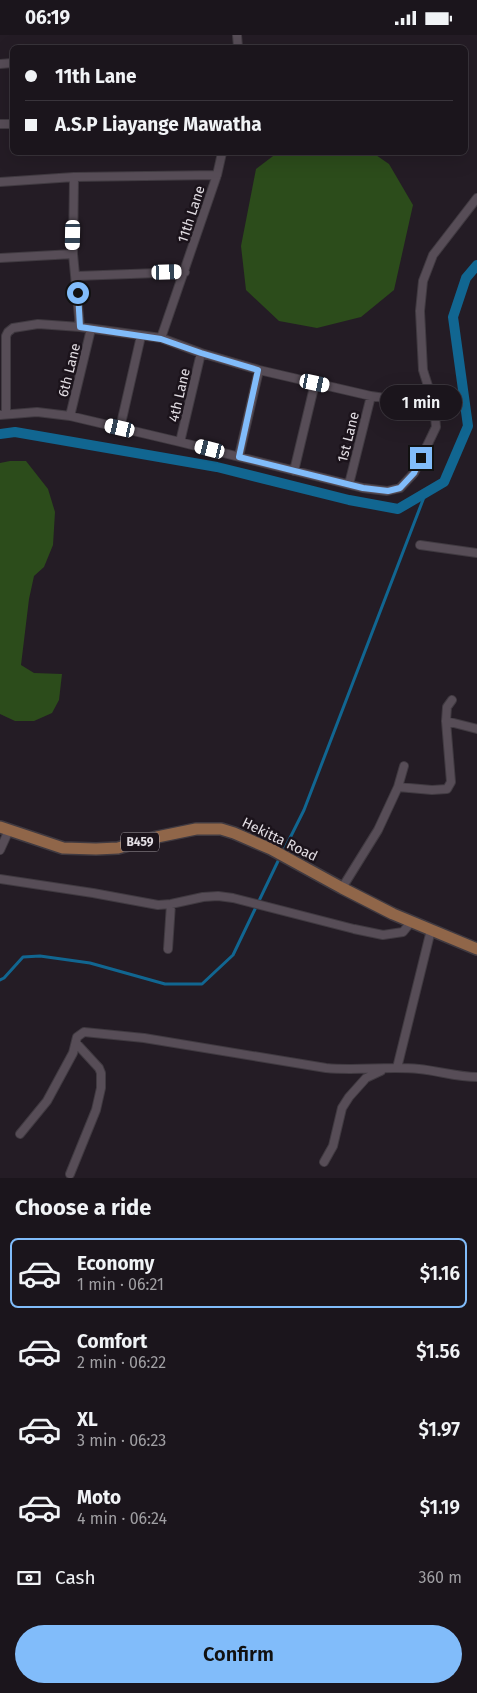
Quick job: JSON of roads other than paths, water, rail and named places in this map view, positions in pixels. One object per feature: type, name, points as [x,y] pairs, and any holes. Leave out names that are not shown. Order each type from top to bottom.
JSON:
[{"type":"main road","name":"Hekitta Road","points":[[5,828],[63,848],[96,849],[118,848],[196,829],[222,829],[297,862],[342,888],[411,922],[477,949]]},
{"type":"street","points":[[217,175],[222,155]]},
{"type":"street","name":"11th Lane","points":[[0,182],[74,177],[217,175],[161,339]]},
{"type":"street","points":[[74,177],[73,254],[80,327]]},
{"type":"street","points":[[434,405],[371,396],[258,370],[161,339],[80,327],[38,324],[13,328],[8,331],[5,343],[3,414],[37,412],[70,416],[363,488],[388,491],[400,488],[414,473],[436,427],[434,405],[423,370],[420,311],[423,281],[433,255],[477,198]]},
{"type":"street","points":[[0,258],[73,254]]},
{"type":"street","points":[[76,275],[185,272]]},
{"type":"street","name":"6th Lane","points":[[70,416],[91,329]]},
{"type":"street","points":[[120,428],[141,336]]},
{"type":"street","name":"4th Lane","points":[[180,442],[201,353]]},
{"type":"street","points":[[239,457],[258,370]]},
{"type":"street","points":[[294,471],[315,383]]},
{"type":"street","name":"1st Lane","points":[[349,484],[371,396]]},
{"type":"street","points":[[420,545],[477,553]]},
{"type":"street","points":[[398,787],[432,790],[447,789],[451,782],[446,721],[447,707],[452,700]]},
{"type":"street","points":[[446,721],[477,729]]},
{"type":"street","points":[[342,888],[378,830],[398,787],[404,767]]},
{"type":"street","points":[[0,850],[5,828]]},
{"type":"street","points":[[0,879],[93,893],[146,904],[171,904],[203,897],[233,898],[270,909],[287,911],[383,935],[403,932],[411,922]]},
{"type":"street","points":[[168,949],[171,904]]},
{"type":"street","points":[[397,1068],[431,930]]},
{"type":"street","points":[[20,1134],[48,1101],[73,1053],[77,1037],[84,1032],[110,1034],[326,1068],[350,1070],[421,1069],[463,1077],[477,1077]]},
{"type":"street","points":[[70,1175],[96,1110],[101,1088],[99,1068],[76,1043]]},
{"type":"street","points":[[324,1162],[333,1146],[342,1108],[349,1097],[366,1078],[384,1069]]},
{"type":"waterway","points":[[0,434],[15,432],[217,467],[349,500],[398,509],[444,482],[468,426],[453,317],[466,278],[477,265]]},
{"type":"waterway","points":[[283,852],[304,810],[426,492]]},
{"type":"waterway","points":[[0,980],[23,957],[40,956],[90,963],[165,984],[202,984],[233,955],[280,857]]}]
